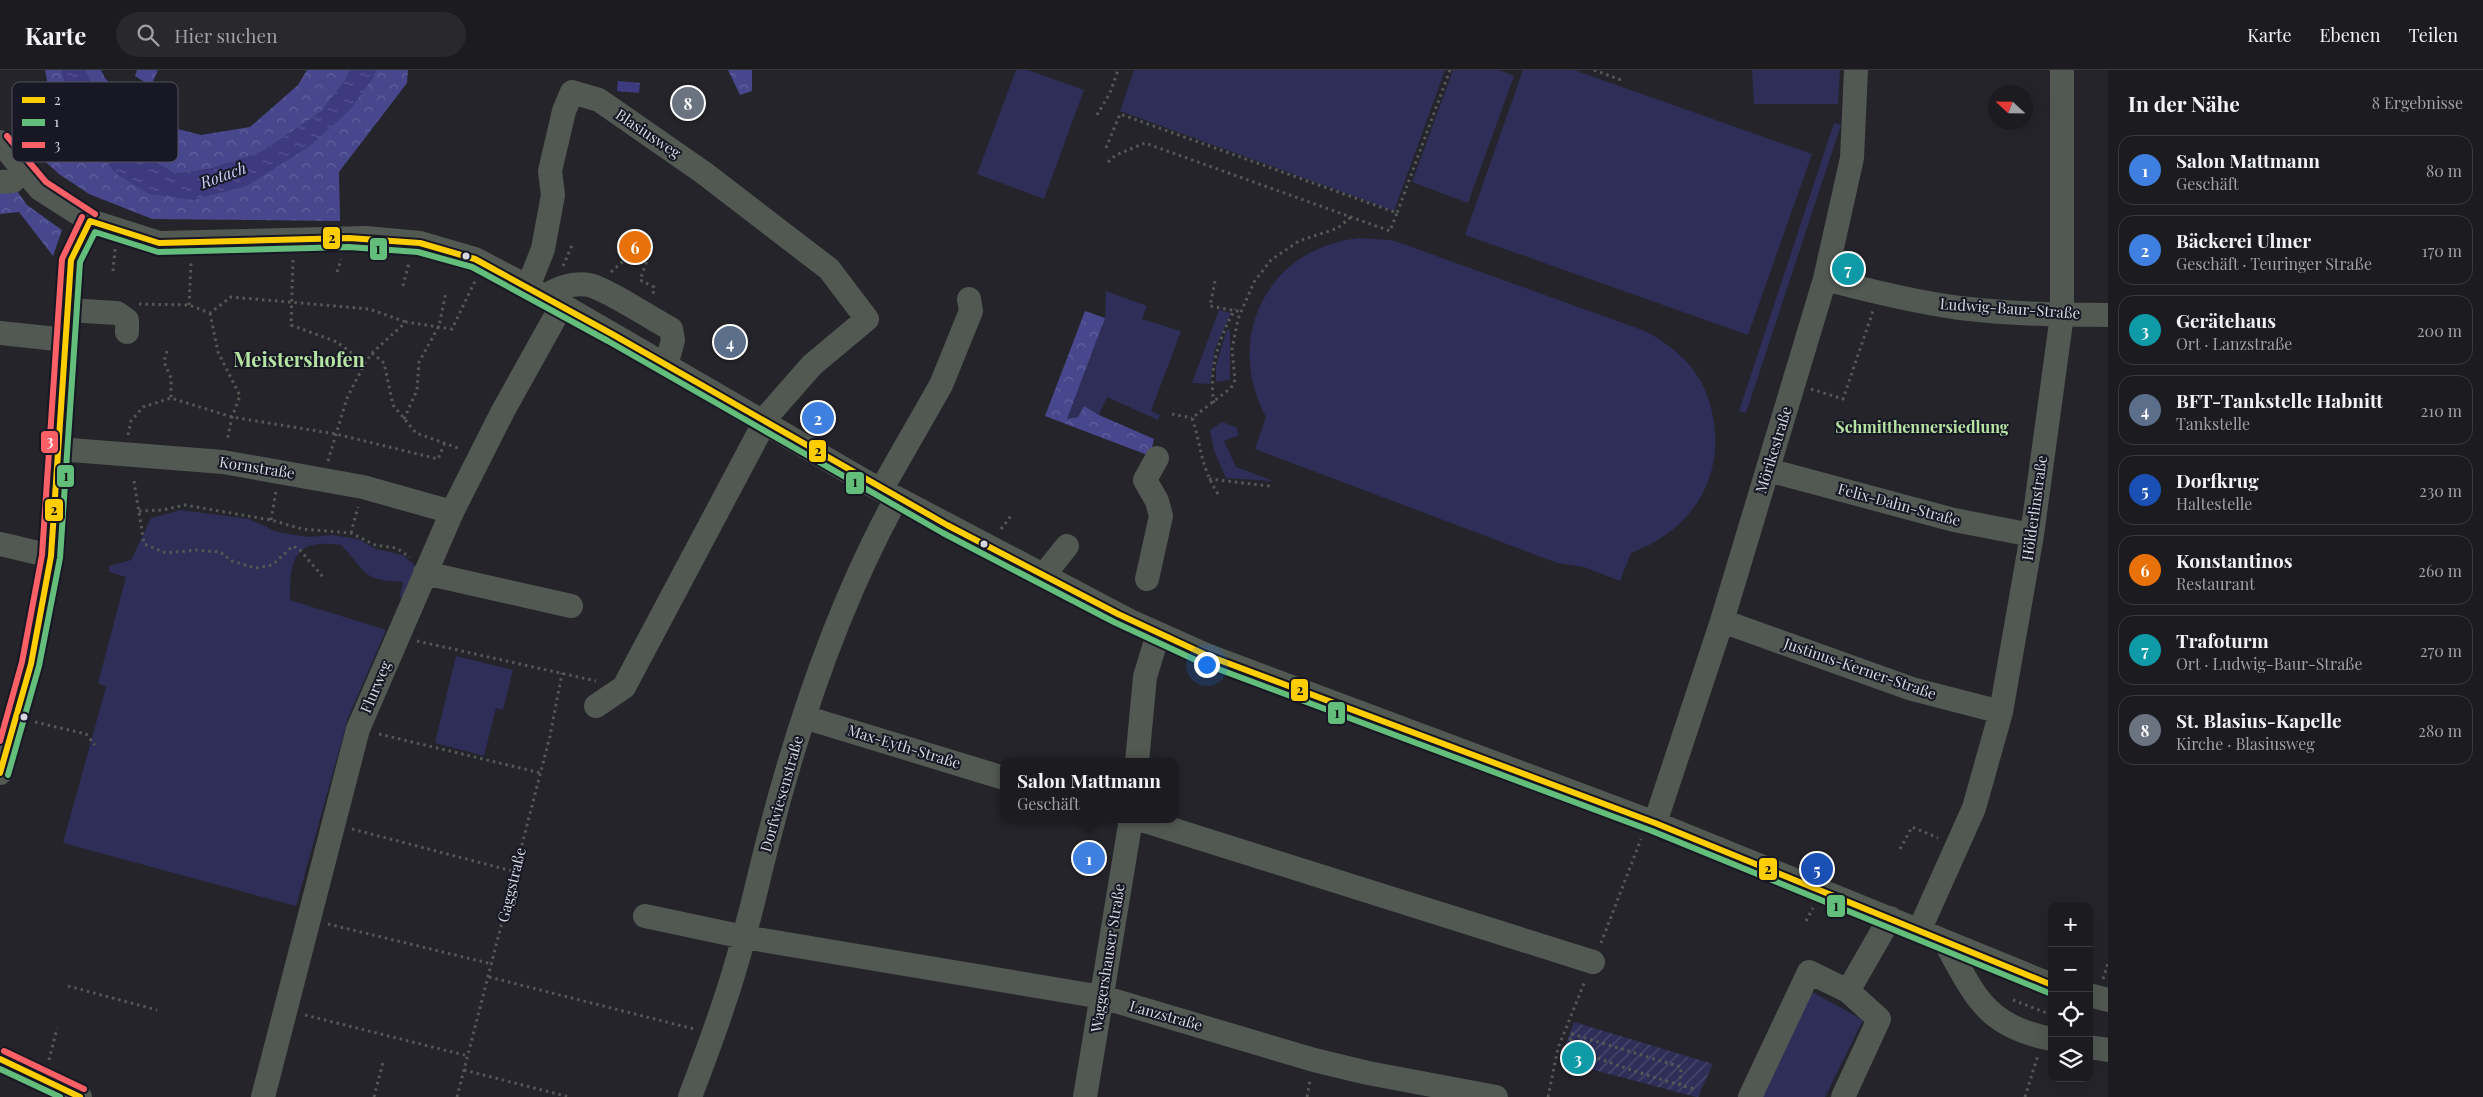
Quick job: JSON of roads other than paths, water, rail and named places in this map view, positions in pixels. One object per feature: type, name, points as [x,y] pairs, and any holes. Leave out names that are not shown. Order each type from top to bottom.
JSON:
[{"type":"street","name":"Mörikestraße","points":[[1655,823],[1722,622],[1825,279],[1852,158],[1856,70]]},
{"type":"street","name":"Hölderlinstraße","points":[[1919,931],[1974,808],[2001,712],[2032,535],[2062,315],[2062,70]]},
{"type":"street","name":"Blasiusweg","points":[[545,296],[543,249],[553,196],[550,171],[564,111],[572,92],[599,100],[704,172],[829,269],[867,319],[812,365],[764,423]]},
{"type":"street","points":[[0,142],[12,156]]},
{"type":"street","points":[[17,162],[40,189],[90,221],[159,243],[349,238],[420,243],[474,259],[545,296],[889,494],[1042,576],[1158,634],[1206,655],[1655,823],[2048,983]]},
{"type":"street","points":[[0,773],[31,664],[51,556],[71,260],[90,221]]},
{"type":"street","name":"Ludwig-Baur-Straße","points":[[1825,279],[1879,293],[1960,308],[2062,315],[2108,315]]},
{"type":"street","points":[[545,296],[556,289],[570,285],[589,285],[671,329],[673,340],[666,366]]},
{"type":"street","name":"Flurweg","points":[[263,1097],[358,729],[452,512],[503,410],[545,296]]},
{"type":"street","name":"Dorfwiesenstraße","points":[[690,1097],[713,1034],[744,937],[768,839],[804,717],[889,494],[941,385],[971,311],[969,299]]},
{"type":"street","points":[[68,310],[117,313],[127,320],[127,332]]},
{"type":"street","points":[[0,333],[66,340]]},
{"type":"street","points":[[596,706],[624,687],[764,423]]},
{"type":"street","name":"Kornstraße","points":[[58,449],[222,462],[279,471],[363,487],[452,512]]},
{"type":"street","points":[[1146,579],[1161,516],[1157,501],[1145,480],[1157,458]]},
{"type":"street","name":"Felix-Dahn-Straße","points":[[1768,470],[1954,520],[2032,535]]},
{"type":"street","points":[[0,544],[51,556]]},
{"type":"street","points":[[1042,576],[1067,546]]},
{"type":"street","points":[[427,569],[570,606]]},
{"type":"street","name":"Justinus-Kerner-Straße","points":[[1722,622],[1912,689],[2001,712]]},
{"type":"street","points":[[1137,758],[1145,677],[1158,634]]},
{"type":"street","name":"Max-Eyth-Straße","points":[[804,717],[1000,777]]},
{"type":"street","name":"Waggershauser Straße","points":[[1085,1097],[1130,823]]},
{"type":"street","points":[[1152,823],[1593,962]]},
{"type":"street","name":"Lanzstraße","points":[[645,916],[744,937],[1102,997],[1314,1060],[1485,1096]]},
{"type":"street","points":[[1848,991],[1890,918]]},
{"type":"street","points":[[1945,942],[1976,998],[2002,1022],[2031,1036],[2047,1038]]},
{"type":"street","points":[[1750,1097],[1809,972],[1848,991],[1879,1019],[1843,1097]]},
{"type":"street","points":[[2093,1048],[2108,1050]]},
{"type":"street","points":[[0,1059],[80,1097]]},
{"type":"water","points":[[62,70],[85,70],[90,82],[65,82]]},
{"type":"water","name":"Rotach","points":[[350,70],[375,70],[373,78],[350,110],[310,146],[247,186],[194,200],[149,194],[119,176],[105,162],[155,162],[175,174],[210,169],[262,152],[321,112],[347,78]]},
{"type":"water","points":[[618,81],[640,83],[639,93],[617,91]]},
{"type":"place","name":"St. Blasius-Kapelle","points":[[688,103]]},
{"type":"place","name":"Konstantinos","points":[[635,247]]},
{"type":"place","name":"Trafoturm","points":[[1848,269]]},
{"type":"place","name":"BFT-Tankstelle Habnitt","points":[[730,342]]},
{"type":"place","name":"Bäckerei Ulmer","points":[[818,418]]},
{"type":"place","name":"Salon Mattmann","points":[[1089,858]]},
{"type":"place","name":"Dorfkrug","points":[[1817,869]]},
{"type":"place","name":"Gerätehaus","points":[[1578,1058]]},
{"type":"district","name":"Meistershofen","points":[[299,360]]},
{"type":"district","name":"Schmitthennersiedlung","points":[[1922,427]]}]
